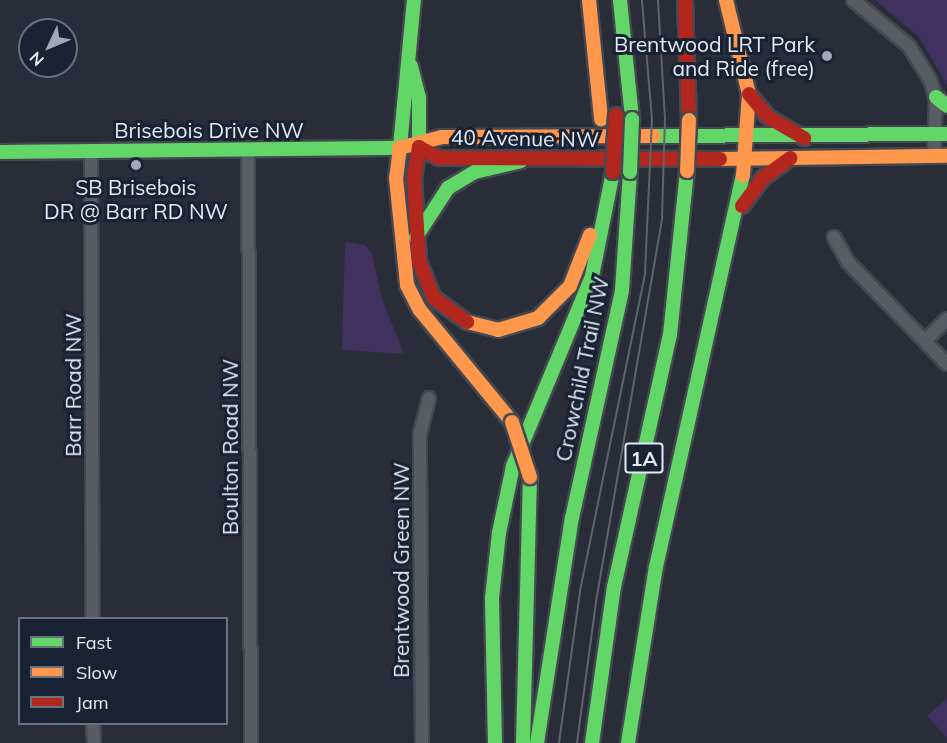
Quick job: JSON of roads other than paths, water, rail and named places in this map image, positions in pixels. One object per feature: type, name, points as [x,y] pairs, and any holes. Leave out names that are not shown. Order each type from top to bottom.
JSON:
[{"type":"main road","points":[[414,0],[411,65],[402,95],[396,178],[407,285],[420,310],[512,422],[530,477],[523,743]]},
{"type":"main road","points":[[411,65],[419,97],[416,238],[426,283],[446,310],[482,328],[521,327],[556,304],[575,276],[591,233],[607,172],[589,0]]},
{"type":"main road","name":"Crowchild Trail NW","points":[[537,743],[572,518],[622,290],[632,119],[620,0]]},
{"type":"main road","name":"1A","points":[[592,743],[614,587],[670,335],[687,171],[689,120],[685,0]]},
{"type":"main road","points":[[628,743],[643,663],[656,567],[736,217],[746,161],[749,137],[749,94],[726,0]]},
{"type":"main road","points":[[495,743],[492,598],[499,533],[513,466],[592,276],[615,115],[627,66]]},
{"type":"main road","points":[[749,94],[768,117],[804,138]]},
{"type":"main road","name":"40 Avenue NW","points":[[419,147],[442,137],[804,138],[941,134]]},
{"type":"main road","name":"40 Avenue NW","points":[[419,147],[440,158],[521,161],[746,161],[791,158],[940,156]]},
{"type":"main road","name":"Brisebois Drive NW","points":[[0,152],[248,151],[419,147]]},
{"type":"main road","points":[[736,217],[759,182],[791,158]]},
{"type":"main road","points":[[416,238],[448,188],[475,172],[521,161]]},
{"type":"main road","points":[[639,743],[643,663]]},
{"type":"street","points":[[853,0],[909,46],[942,101],[940,156]]},
{"type":"street","name":"Boulton Road NW","points":[[248,151],[251,743]]},
{"type":"street","name":"Barr Road NW","points":[[91,152],[93,617]]},
{"type":"street","points":[[834,237],[848,262],[947,364]]},
{"type":"street","points":[[925,341],[947,319]]},
{"type":"street","name":"Brentwood Green NW","points":[[422,743],[420,434],[429,398]]},
{"type":"street","points":[[93,725],[93,743]]},
{"type":"tram line","points":[[559,743],[580,591],[645,273],[652,120],[642,0]]},
{"type":"tram line","points":[[577,743],[597,596],[662,218],[665,119],[658,0]]},
{"type":"place","name":"Brentwood LRT Park and Ride (free)","points":[[827,56]]},
{"type":"place","name":"SB Brisebois DR @ Barr RD NW","points":[[136,165]]}]
